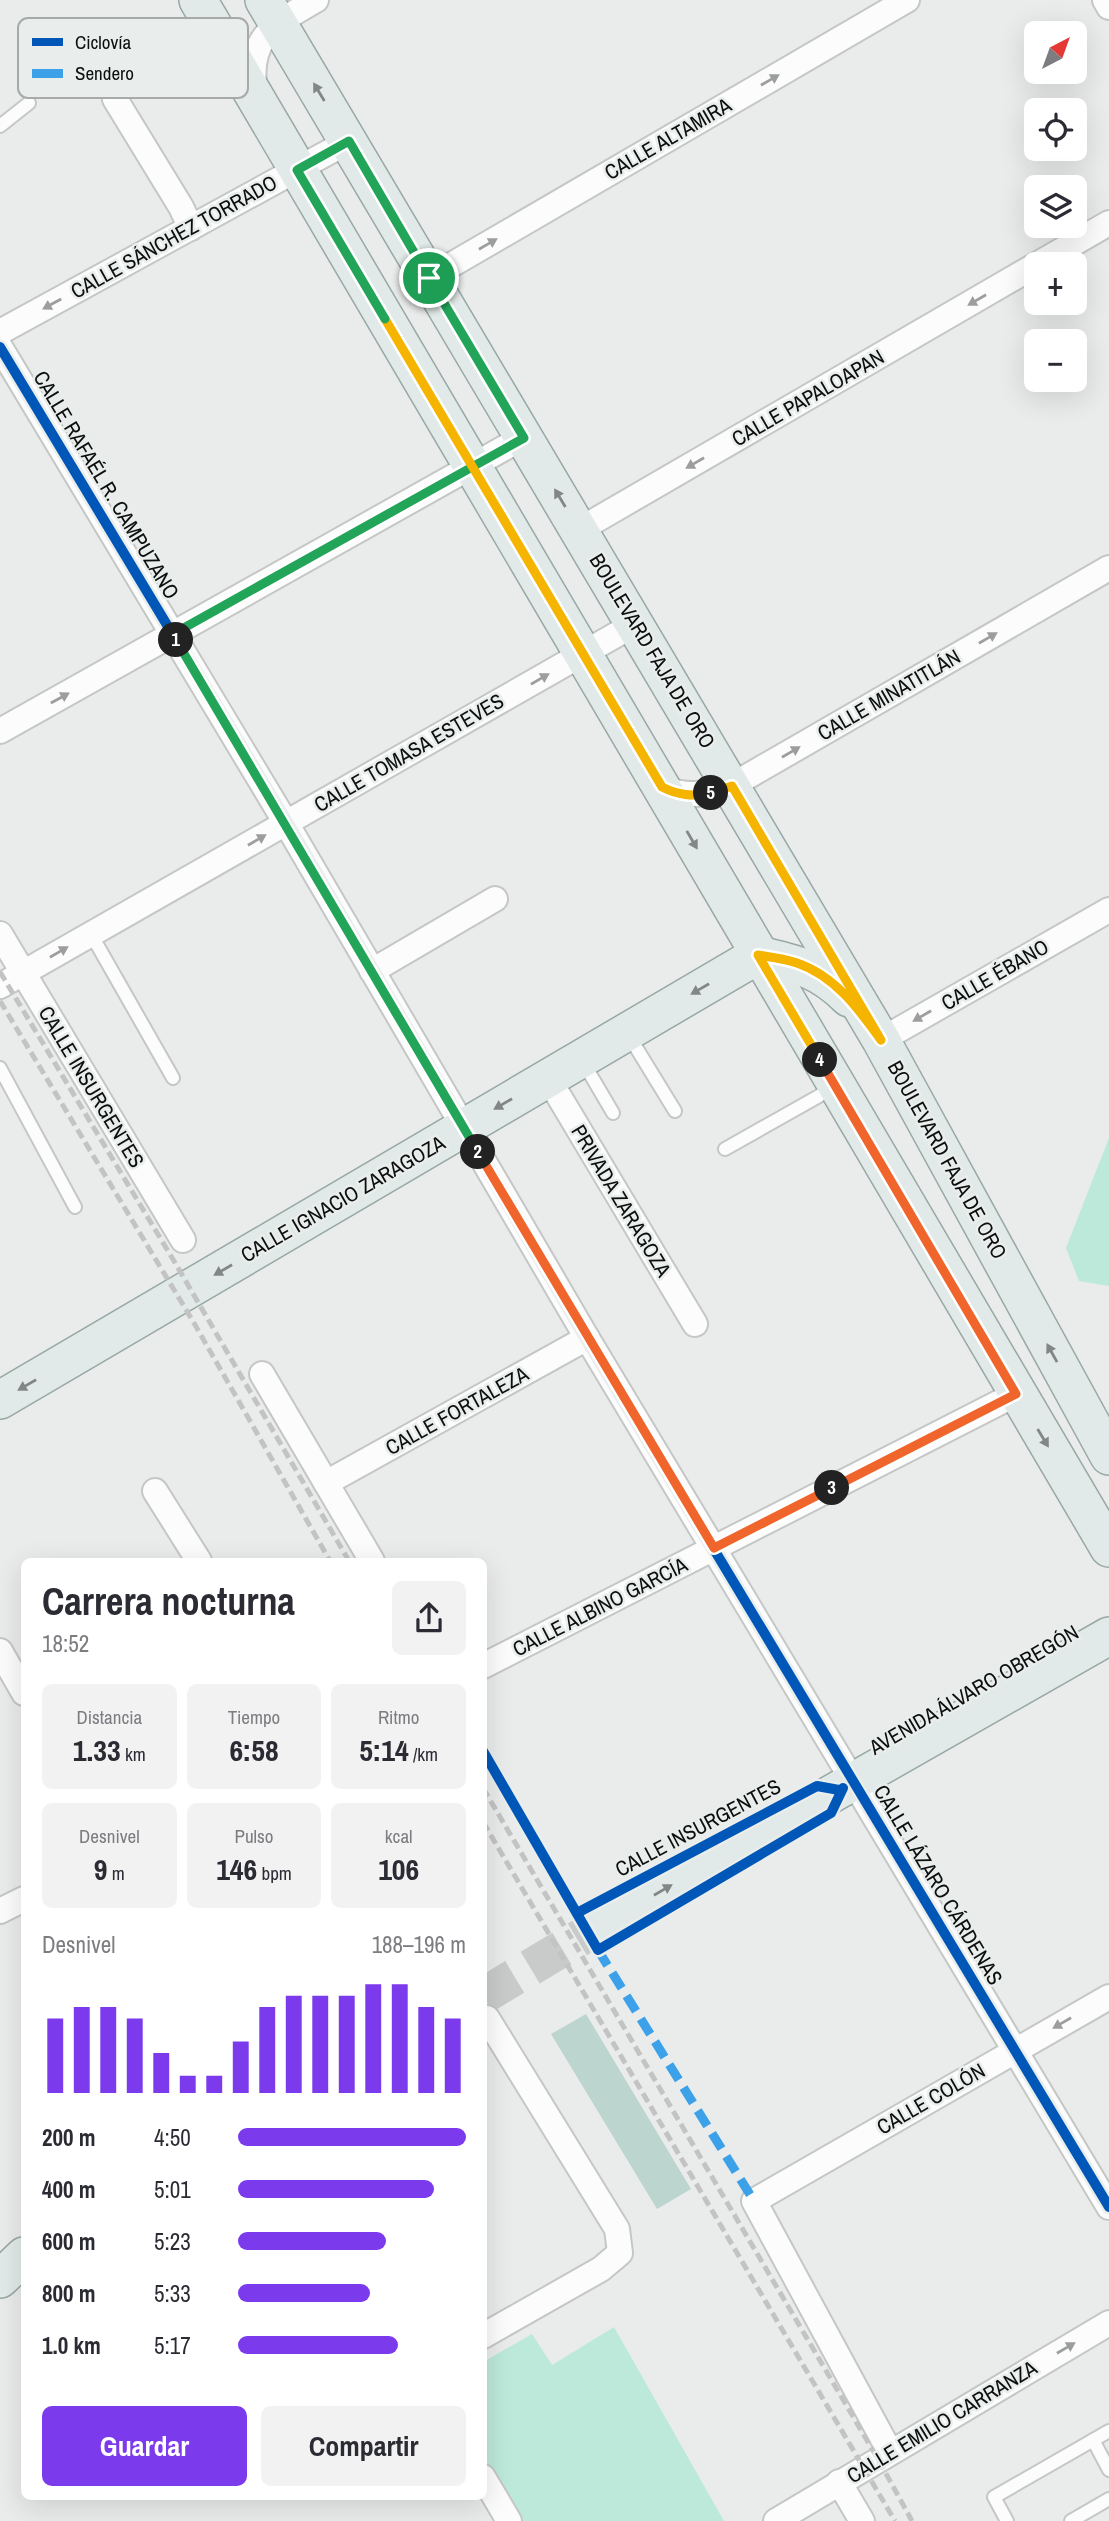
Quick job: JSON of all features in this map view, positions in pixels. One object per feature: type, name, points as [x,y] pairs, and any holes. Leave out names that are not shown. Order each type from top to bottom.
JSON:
[{"type":"main road","points":[[198,0],[209,18]]},
{"type":"main road","name":"BOULEVARD FAJA DE ORO","points":[[271,11],[881,1040],[1109,1456]]},
{"type":"main road","points":[[248,85],[1109,1549]]},
{"type":"main road","points":[[758,955],[797,963],[832,980],[858,1007],[881,1040]]},
{"type":"main road","name":"CALLE IGNACIO ZARAGOZA","points":[[0,1401],[758,955]]},
{"type":"main road","name":"AVENIDA ÁLVARO OBREGÓN","points":[[603,1924],[1109,1636]]},
{"type":"main road","points":[[0,2279],[21,2259]]},
{"type":"main road","points":[[0,2284],[21,2271]]},
{"type":"main road","points":[[0,2290],[21,2284]]},
{"type":"street","points":[[260,105],[254,91],[254,61],[271,11],[316,0]]},
{"type":"street","name":"CALLE ALTAMIRA","points":[[429,278],[907,0]]},
{"type":"street","points":[[1105,0],[1109,7]]},
{"type":"street","points":[[115,99],[181,206],[191,228]]},
{"type":"street","name":"CALLE SÁNCHEZ TORRADO","points":[[0,332],[349,141]]},
{"type":"street","name":"CALLE PAPALOAPAN","points":[[1059,252],[1109,223]]},
{"type":"street","name":"CALLE PAPALOAPAN","points":[[579,530],[1024,273]]},
{"type":"street","name":"CALLE RAFAÉL R. CAMPUZANO","points":[[0,347],[286,823]]},
{"type":"street","points":[[0,732],[524,438]]},
{"type":"street","name":"CALLE MINATITLÁN","points":[[662,787],[677,794],[691,796],[732,786],[1109,568]]},
{"type":"street","name":"CALLE TOMASA ESTEVES","points":[[0,986],[635,624]]},
{"type":"street","name":"CALLE LÁZARO CÁRDENAS","points":[[286,823],[587,1338],[1109,2207]]},
{"type":"street","points":[[372,971],[495,900]]},
{"type":"street","name":"CALLE ÉBANO","points":[[881,1040],[1109,910]]},
{"type":"street","name":"CALLE INSURGENTES","points":[[0,934],[183,1240]]},
{"type":"street","name":"PRIVADA ZARAGOZA","points":[[548,1078],[695,1324]]},
{"type":"street","name":"CALLE FORTALEZA","points":[[326,1483],[587,1338]]},
{"type":"street","points":[[262,1374],[370,1558]]},
{"type":"street","name":"CALLE ALBINO GARCÍA","points":[[487,1664],[1016,1394]]},
{"type":"street","points":[[155,1491],[197,1558]]},
{"type":"street","points":[[0,1651],[21,1688]]},
{"type":"street","points":[[0,1911],[21,1900]]},
{"type":"street","name":"CALLE COLÓN","points":[[890,2452],[754,2201],[1109,1997]]},
{"type":"street","points":[[487,2022],[617,2229],[620,2253],[601,2269],[487,2334]]},
{"type":"street","name":"CALLE EMILIO CARRANZA","points":[[776,2521],[1109,2323]]},
{"type":"street","points":[[839,2483],[862,2521]]},
{"type":"street","points":[[487,2484],[509,2521]]},
{"type":"lane","points":[[0,126],[29,103]]},
{"type":"lane","points":[[91,934],[173,1078]]},
{"type":"lane","points":[[626,1032],[675,1111]]},
{"type":"lane","points":[[581,1059],[613,1113]]},
{"type":"lane","points":[[0,1068],[75,1207]]},
{"type":"lane","points":[[725,1149],[819,1096],[834,1084]]},
{"type":"lane","points":[[1007,2521],[994,2497],[1109,2431]]},
{"type":"lane","points":[[1093,2440],[1109,2470]]},
{"type":"lane","points":[[1071,2521],[1109,2499]]},
{"type":"green space","points":[[1109,1138],[1109,1286],[1079,1281],[1066,1248]]},
{"type":"green space","points":[[614,2327],[724,2521],[522,2521],[487,2463],[487,2360],[532,2334],[552,2365]]},
{"type":"building","points":[[586,2014],[691,2189],[657,2209],[551,2034]]},
{"type":"tunnel","points":[[487,1994],[603,1924]]},
{"type":"railway","points":[[0,972],[174,1261],[347,1558]]},
{"type":"railway","points":[[0,1001],[194,1323],[328,1558]]},
{"type":"railway","points":[[487,1795],[912,2521]]},
{"type":"railway","points":[[487,1829],[895,2521]]},
{"type":"marked path","points":[[598,1950],[754,2201]]},
{"type":"cycle path","points":[[0,347],[286,823],[587,1338],[1109,2207]]},
{"type":"cycle path","points":[[487,1758],[598,1950],[831,1813],[843,1788]]},
{"type":"cycle path","points":[[577,1913],[817,1786],[839,1790]]},
{"type":"route","points":[[429,278],[349,141],[297,170],[472,467],[621,720],[662,787],[677,794],[691,796],[732,786],[881,1040],[858,1007],[832,980],[797,963],[758,955],[1016,1394],[714,1548],[587,1338],[173,634],[472,467],[524,438],[429,278]]}]
